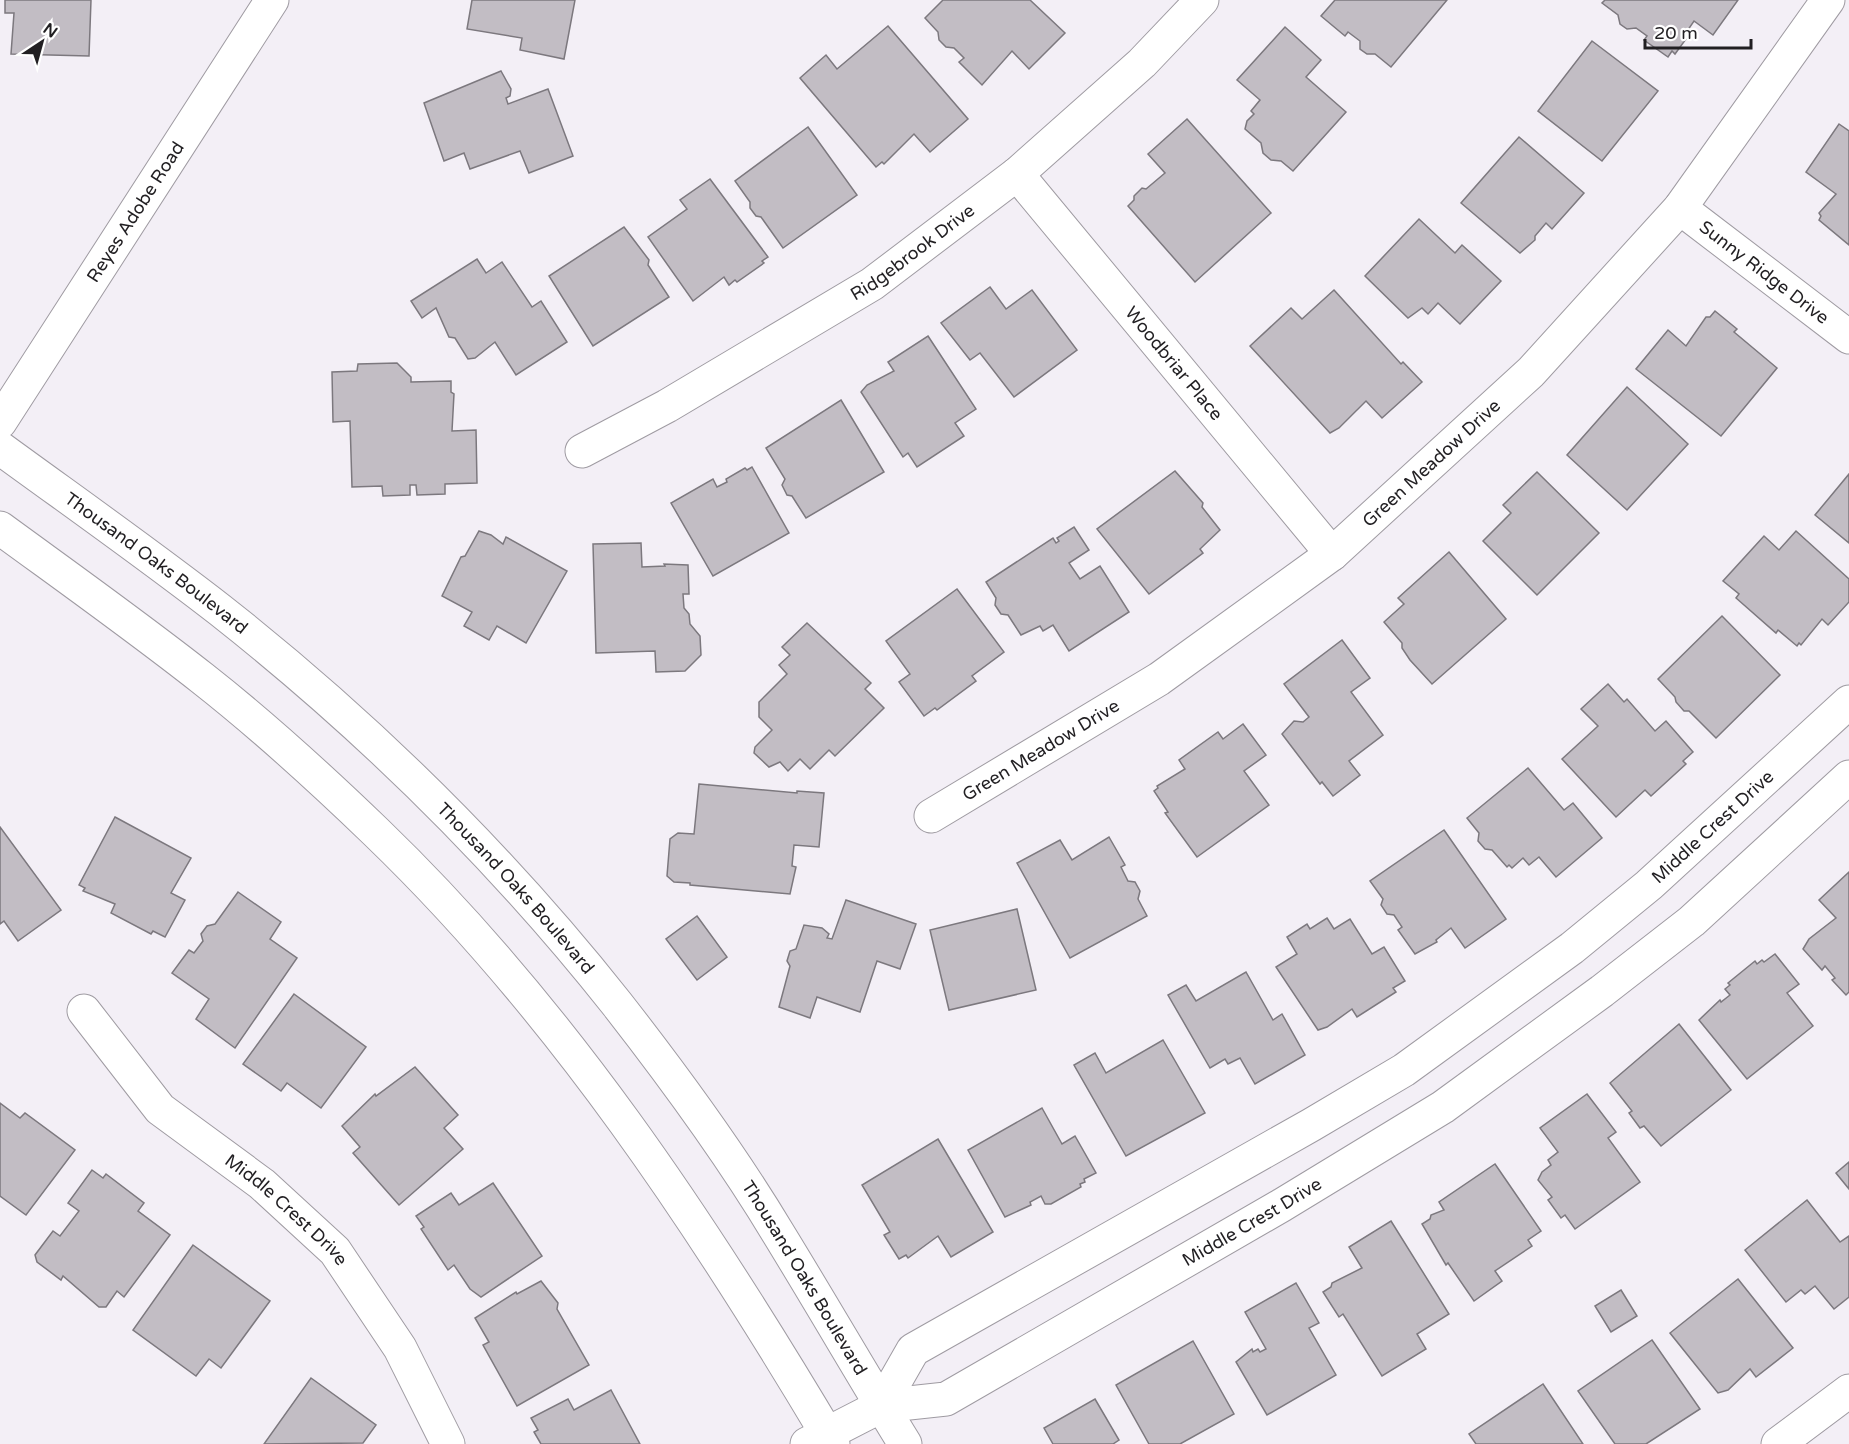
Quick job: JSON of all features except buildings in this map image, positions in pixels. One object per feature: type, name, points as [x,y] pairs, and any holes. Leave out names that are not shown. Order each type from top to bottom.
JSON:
[{"type":"street","name":"Reyes Adobe Road","points":[[0,422],[272,0]]},
{"type":"street","name":"Ridgebrook Drive","points":[[582,451],[667,406],[872,284],[1017,174],[1142,63],[1202,0]]},
{"type":"street","name":"Green Meadow Drive","points":[[931,816],[1159,679],[1332,554],[1531,372],[1680,208],[1828,0]]},
{"type":"street","name":"Woodbriar Place","points":[[1017,174],[1332,554]]},
{"type":"street","name":"Sunny Ridge Drive","points":[[1680,208],[1849,337]]},
{"type":"street","name":"Thousand Oaks Boulevard","points":[[0,448],[230,619],[330,704],[418,784],[516,885],[616,1003],[702,1117],[777,1230],[904,1444]]},
{"type":"street","points":[[0,528],[212,687],[377,833],[459,920],[610,1102],[682,1202],[822,1441]]},
{"type":"street","name":"Middle Crest Drive","points":[[881,1406],[913,1350],[1395,1075],[1572,948],[1649,885],[1849,702]]},
{"type":"street","name":"Middle Crest Drive","points":[[822,1441],[881,1406],[946,1399],[1281,1205],[1443,1107],[1602,992],[1692,921],[1849,777]]},
{"type":"street","points":[[1572,948],[1602,992]]},
{"type":"street","name":"Middle Crest Drive","points":[[84,1011],[160,1109],[262,1184],[335,1251],[400,1348],[448,1444]]},
{"type":"street","points":[[1778,1444],[1849,1391]]}]
